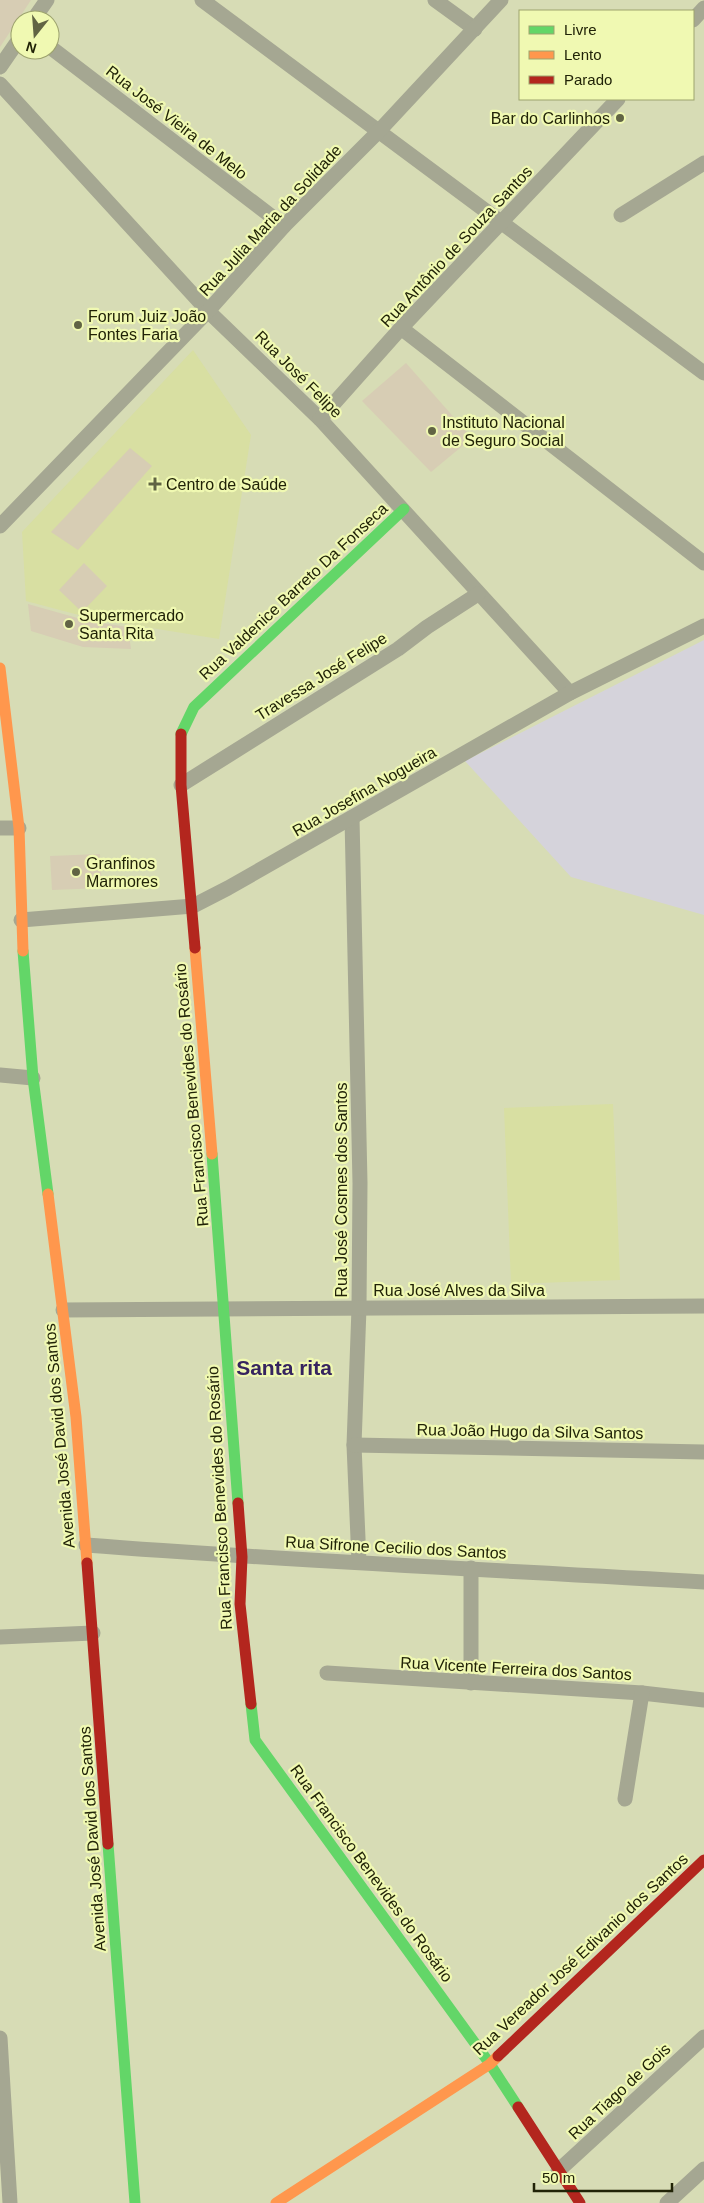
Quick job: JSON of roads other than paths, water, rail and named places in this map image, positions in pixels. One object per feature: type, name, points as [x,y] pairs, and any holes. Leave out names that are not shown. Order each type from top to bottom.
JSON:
[{"type":"street","points":[[202,0],[704,373]]},
{"type":"street","points":[[435,0],[475,29]]},
{"type":"street","name":"Rua Julia Maria da Solidade","points":[[0,526],[208,310],[284,226],[379,131],[501,0]]},
{"type":"street","points":[[694,19],[704,8]]},
{"type":"street","points":[[0,67],[10,52]]},
{"type":"street","name":"Rua José Vieira de Melo","points":[[60,55],[284,226]]},
{"type":"street","name":"Rua José Felipe","points":[[0,84],[208,310],[320,419],[570,693]]},
{"type":"street","name":"Rua Antônio de Souza Santos","points":[[320,419],[401,328],[617,100]]},
{"type":"street","points":[[621,215],[704,163]]},
{"type":"street","points":[[401,328],[704,564]]},
{"type":"street","name":"Rua Valdenice Barreto Da Fonseca","points":[[204,697],[404,509]]},
{"type":"street","name":"Travessa José Felipe","points":[[181,785],[398,650],[427,627],[478,594]]},
{"type":"street","name":"Rua Josefina Nogueira","points":[[21,920],[192,906],[228,888],[570,693],[704,626]]},
{"type":"street","name":"Avenida José David dos Santos","points":[[0,668],[19,828],[21,920],[33,1078],[64,1310],[76,1417],[135,2203]]},
{"type":"street","name":"Rua Francisco Benevides do Rosário","points":[[204,697],[194,707],[181,732],[181,785],[225,1308],[242,1557],[240,1604],[255,1740],[490,2064],[580,2203]]},
{"type":"street","name":"Rua José Cosmes dos Santos","points":[[352,818],[360,1174],[359,1308],[354,1445],[359,1562]]},
{"type":"street","points":[[0,828],[19,828]]},
{"type":"street","points":[[0,1075],[33,1078]]},
{"type":"street","name":"Rua José Alves da Silva","points":[[64,1310],[704,1306]]},
{"type":"street","name":"Rua João Hugo da Silva Santos","points":[[354,1445],[704,1452]]},
{"type":"street","name":"Rua Sifrone Cecilio dos Santos","points":[[86,1545],[242,1557],[704,1582]]},
{"type":"street","points":[[471,1568],[471,1683]]},
{"type":"street","points":[[0,1637],[93,1633]]},
{"type":"street","name":"Rua Vicente Ferreira dos Santos","points":[[326,1673],[642,1693],[704,1700]]},
{"type":"street","points":[[626,1799],[642,1693]]},
{"type":"street","name":"Rua Vereador José Edivanio dos Santos","points":[[276,2203],[490,2064],[704,1860]]},
{"type":"street","name":"Rua Tiago de Gois","points":[[558,2171],[704,2036]]},
{"type":"street","points":[[0,2038],[10,2203]]},
{"type":"street","points":[[668,2203],[704,2169]]},
{"type":"place","name":"Bar do Carlinhos","points":[[620,118]]},
{"type":"place","name":"Forum Juiz João Fontes Faria","points":[[78,325]]},
{"type":"place","name":"Instituto Nacional de Seguro Social","points":[[432,431]]},
{"type":"place","name":"Centro de Saúde","points":[[155,484]]},
{"type":"place","name":"Supermercado Santa Rita","points":[[69,624]]},
{"type":"place","name":"Granfinos Marmores","points":[[76,872]]},
{"type":"district","name":"Santa rita","points":[[284,1368]]}]
